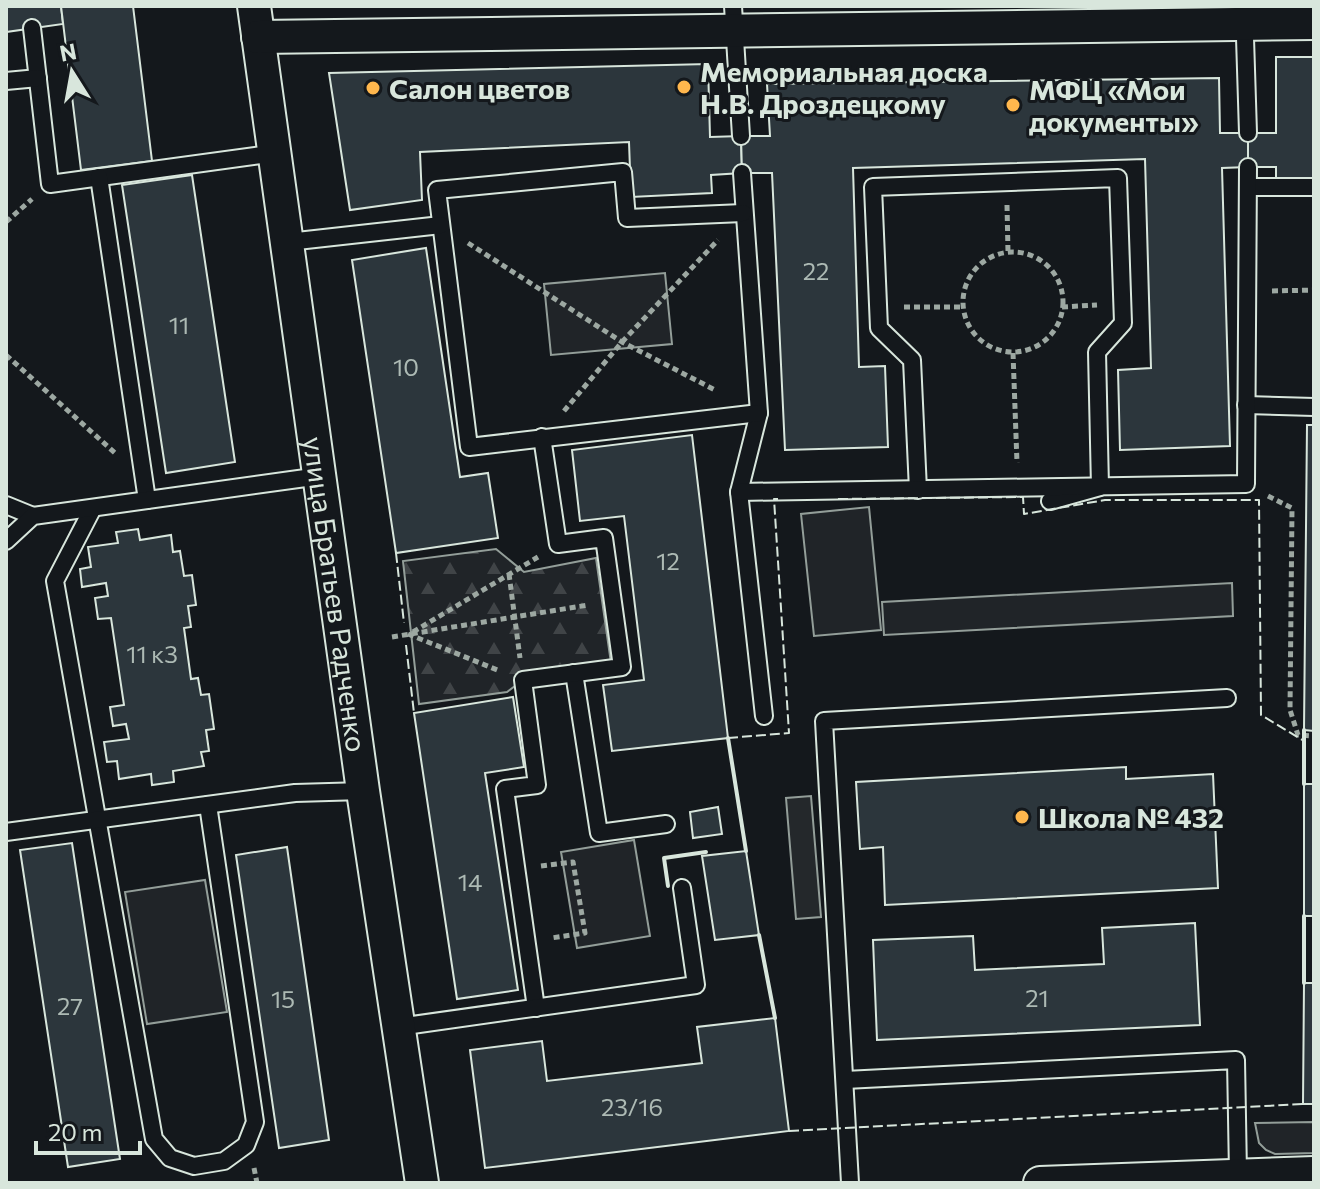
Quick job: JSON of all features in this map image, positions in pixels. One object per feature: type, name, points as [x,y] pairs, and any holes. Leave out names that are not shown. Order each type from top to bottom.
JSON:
[{"type":"street","points":[[256,21],[1244,15],[1314,23]]},
{"type":"street","name":"улица Братьев Радченко","points":[[256,21],[363,791],[422,1183]]},
{"type":"street","points":[[1040,1183],[1314,1173]]},
{"type":"lane","points":[[1244,15],[1248,133]]},
{"type":"lane","points":[[733,18],[741,136]]},
{"type":"lane","points":[[32,28],[50,184],[276,153]]},
{"type":"lane","points":[[6,81],[38,78]]},
{"type":"lane","points":[[739,492],[1246,484],[1248,167]]},
{"type":"lane","points":[[743,213],[627,218],[623,172],[437,190],[469,447],[759,413]]},
{"type":"lane","points":[[742,173],[759,413],[739,492],[764,716]]},
{"type":"lane","points":[[99,177],[147,500]]},
{"type":"lane","points":[[918,490],[912,360],[879,328],[873,187],[1118,178],[1123,323],[1097,352],[1100,487]]},
{"type":"lane","points":[[1248,187],[1314,187]]},
{"type":"lane","points":[[288,242],[441,225]]},
{"type":"lane","points":[[1246,405],[1314,407]]},
{"type":"lane","points":[[536,1008],[505,789],[537,785],[523,680],[622,667],[604,538],[558,544],[542,437]]},
{"type":"lane","points":[[6,505],[33,516],[320,476]]},
{"type":"lane","points":[[1050,501],[1100,487]]},
{"type":"lane","points":[[93,508],[55,581],[154,1139],[170,1158],[194,1166],[224,1161],[246,1145],[255,1122],[208,805]]},
{"type":"lane","points":[[6,541],[33,516]]},
{"type":"lane","points":[[574,673],[599,833],[666,824]]},
{"type":"lane","points":[[850,1183],[824,721],[1227,698]]},
{"type":"lane","points":[[6,832],[295,793],[363,791]]},
{"type":"lane","points":[[398,1027],[696,985],[682,888]]},
{"type":"lane","points":[[845,1080],[1236,1060],[1238,1174]]},
{"type":"path","points":[[1007,183],[1008,252]]},
{"type":"path","points":[[6,222],[50,184]]},
{"type":"path","points":[[542,437],[622,342],[743,213]]},
{"type":"path","points":[[441,225],[622,342],[759,413]]},
{"type":"path","points":[[1008,252],[1034,256],[1048,266],[1058,280],[1063,296],[1056,329],[1030,350],[1013,353],[983,343],[971,331],[963,307],[965,284],[973,270],[985,259],[1008,252]]},
{"type":"path","points":[[1247,291],[1314,290]]},
{"type":"path","points":[[1062,307],[1122,304]]},
{"type":"path","points":[[879,307],[963,307]]},
{"type":"path","points":[[1013,353],[1018,488]]},
{"type":"path","points":[[6,355],[144,480]]},
{"type":"path","points":[[1246,484],[1292,508],[1290,710],[1298,735],[1314,736]]},
{"type":"path","points":[[408,634],[558,544]]},
{"type":"path","points":[[408,634],[523,680],[509,574]]},
{"type":"path","points":[[392,637],[613,601]]},
{"type":"path","points":[[517,870],[573,862],[585,933],[527,941]]},
{"type":"green space","points":[[665,273],[672,344],[551,355],[544,284]]},
{"type":"green space","points":[[869,507],[881,630],[814,636],[801,514]]},
{"type":"green space","points":[[496,549],[524,572],[596,558],[611,663],[531,674],[507,692],[419,704],[403,561]]},
{"type":"green space","points":[[1232,583],[1233,616],[884,635],[882,602]]},
{"type":"green space","points":[[634,840],[650,936],[577,948],[561,852]]},
{"type":"green space","points":[[205,880],[227,1012],[147,1024],[125,892]]},
{"type":"green space","points":[[1314,1122],[1314,1153],[1275,1154],[1259,1143],[1255,1123]]},
{"type":"shaded area","points":[[811,796],[821,917],[796,919],[786,798]]},
{"type":"building","points":[[6,6],[61,6],[63,24],[6,32]]},
{"type":"building","points":[[61,6],[133,6],[152,161],[81,170]]},
{"type":"building","points":[[1276,57],[1314,57],[1314,178],[1276,178],[1276,167],[1248,167],[1248,133],[1276,133]]},
{"type":"building","points":[[708,64],[710,137],[741,136],[742,173],[711,175],[712,193],[631,197],[629,142],[420,152],[422,200],[350,210],[329,73]]},
{"type":"building","points":[[1219,78],[1220,133],[1248,133],[1248,167],[1222,168],[1230,446],[1120,450],[1118,370],[1151,368],[1145,159],[853,168],[859,367],[885,366],[888,447],[785,450],[772,173],[742,173],[741,136],[770,136],[767,84]]},
{"type":"building","points":[[192,175],[235,462],[166,473],[122,185]]},
{"type":"building","points":[[426,248],[460,477],[488,473],[498,538],[396,553],[352,260]]},
{"type":"building","points":[[1307,425],[1314,425],[1314,731],[1304,730]]},
{"type":"building","points":[[692,435],[728,738],[612,751],[603,685],[644,680],[624,516],[580,521],[572,450]]},
{"type":"building","points":[[138,529],[140,540],[171,535],[173,552],[180,551],[184,576],[192,575],[196,605],[188,606],[191,627],[184,628],[191,679],[198,678],[201,695],[209,694],[214,729],[206,730],[209,751],[201,752],[204,766],[173,771],[174,782],[152,785],[151,774],[119,779],[117,761],[107,762],[104,742],[129,739],[126,724],[113,726],[110,707],[124,705],[111,618],[98,619],[95,598],[108,596],[106,583],[82,587],[80,569],[91,567],[88,547],[118,543],[116,532]]},
{"type":"building","points":[[513,697],[524,767],[485,773],[518,990],[457,999],[414,713]]},
{"type":"building","points":[[1126,767],[1126,779],[1213,774],[1218,888],[885,905],[883,847],[860,849],[856,782]]},
{"type":"building","points":[[1304,784],[1314,784],[1314,916],[1304,916]]},
{"type":"building","points":[[718,807],[722,834],[693,838],[690,812]]},
{"type":"building","points":[[72,843],[120,1159],[68,1167],[20,850]]},
{"type":"building","points":[[287,847],[329,1140],[279,1148],[236,855]]},
{"type":"building","points":[[746,851],[759,935],[715,940],[702,856]]},
{"type":"building","points":[[1195,923],[1200,1025],[877,1040],[873,940],[973,936],[975,970],[1104,964],[1102,928]]},
{"type":"building","points":[[1304,983],[1314,983],[1314,1104],[1303,1104]]},
{"type":"building","points":[[775,1018],[789,1131],[485,1168],[470,1050],[542,1041],[547,1081],[702,1063],[697,1027]]},
{"type":"fence","points":[[838,499],[1023,497],[1024,514],[1105,500],[1259,500],[1261,715],[1304,741]]},
{"type":"fence","points":[[728,738],[789,733],[774,499],[778,499]]},
{"type":"fence","points":[[396,553],[404,623]]},
{"type":"fence","points":[[406,645],[414,713]]},
{"type":"fence","points":[[789,1131],[1303,1104]]},
{"type":"wall","points":[[1304,730],[1304,784]]},
{"type":"wall","points":[[728,738],[746,851]]},
{"type":"wall","points":[[668,886],[664,858],[706,852]]},
{"type":"wall","points":[[1304,916],[1304,983]]},
{"type":"wall","points":[[759,935],[775,1018]]},
{"type":"place","name":"Мемориальная доска Н.В. Дроздецкому","points":[[684,87]]},
{"type":"place","name":"Салон цветов","points":[[373,88]]},
{"type":"place","name":"МФЦ «Мои документы»","points":[[1013,105]]},
{"type":"place","name":"Школа № 432","points":[[1022,817]]}]
